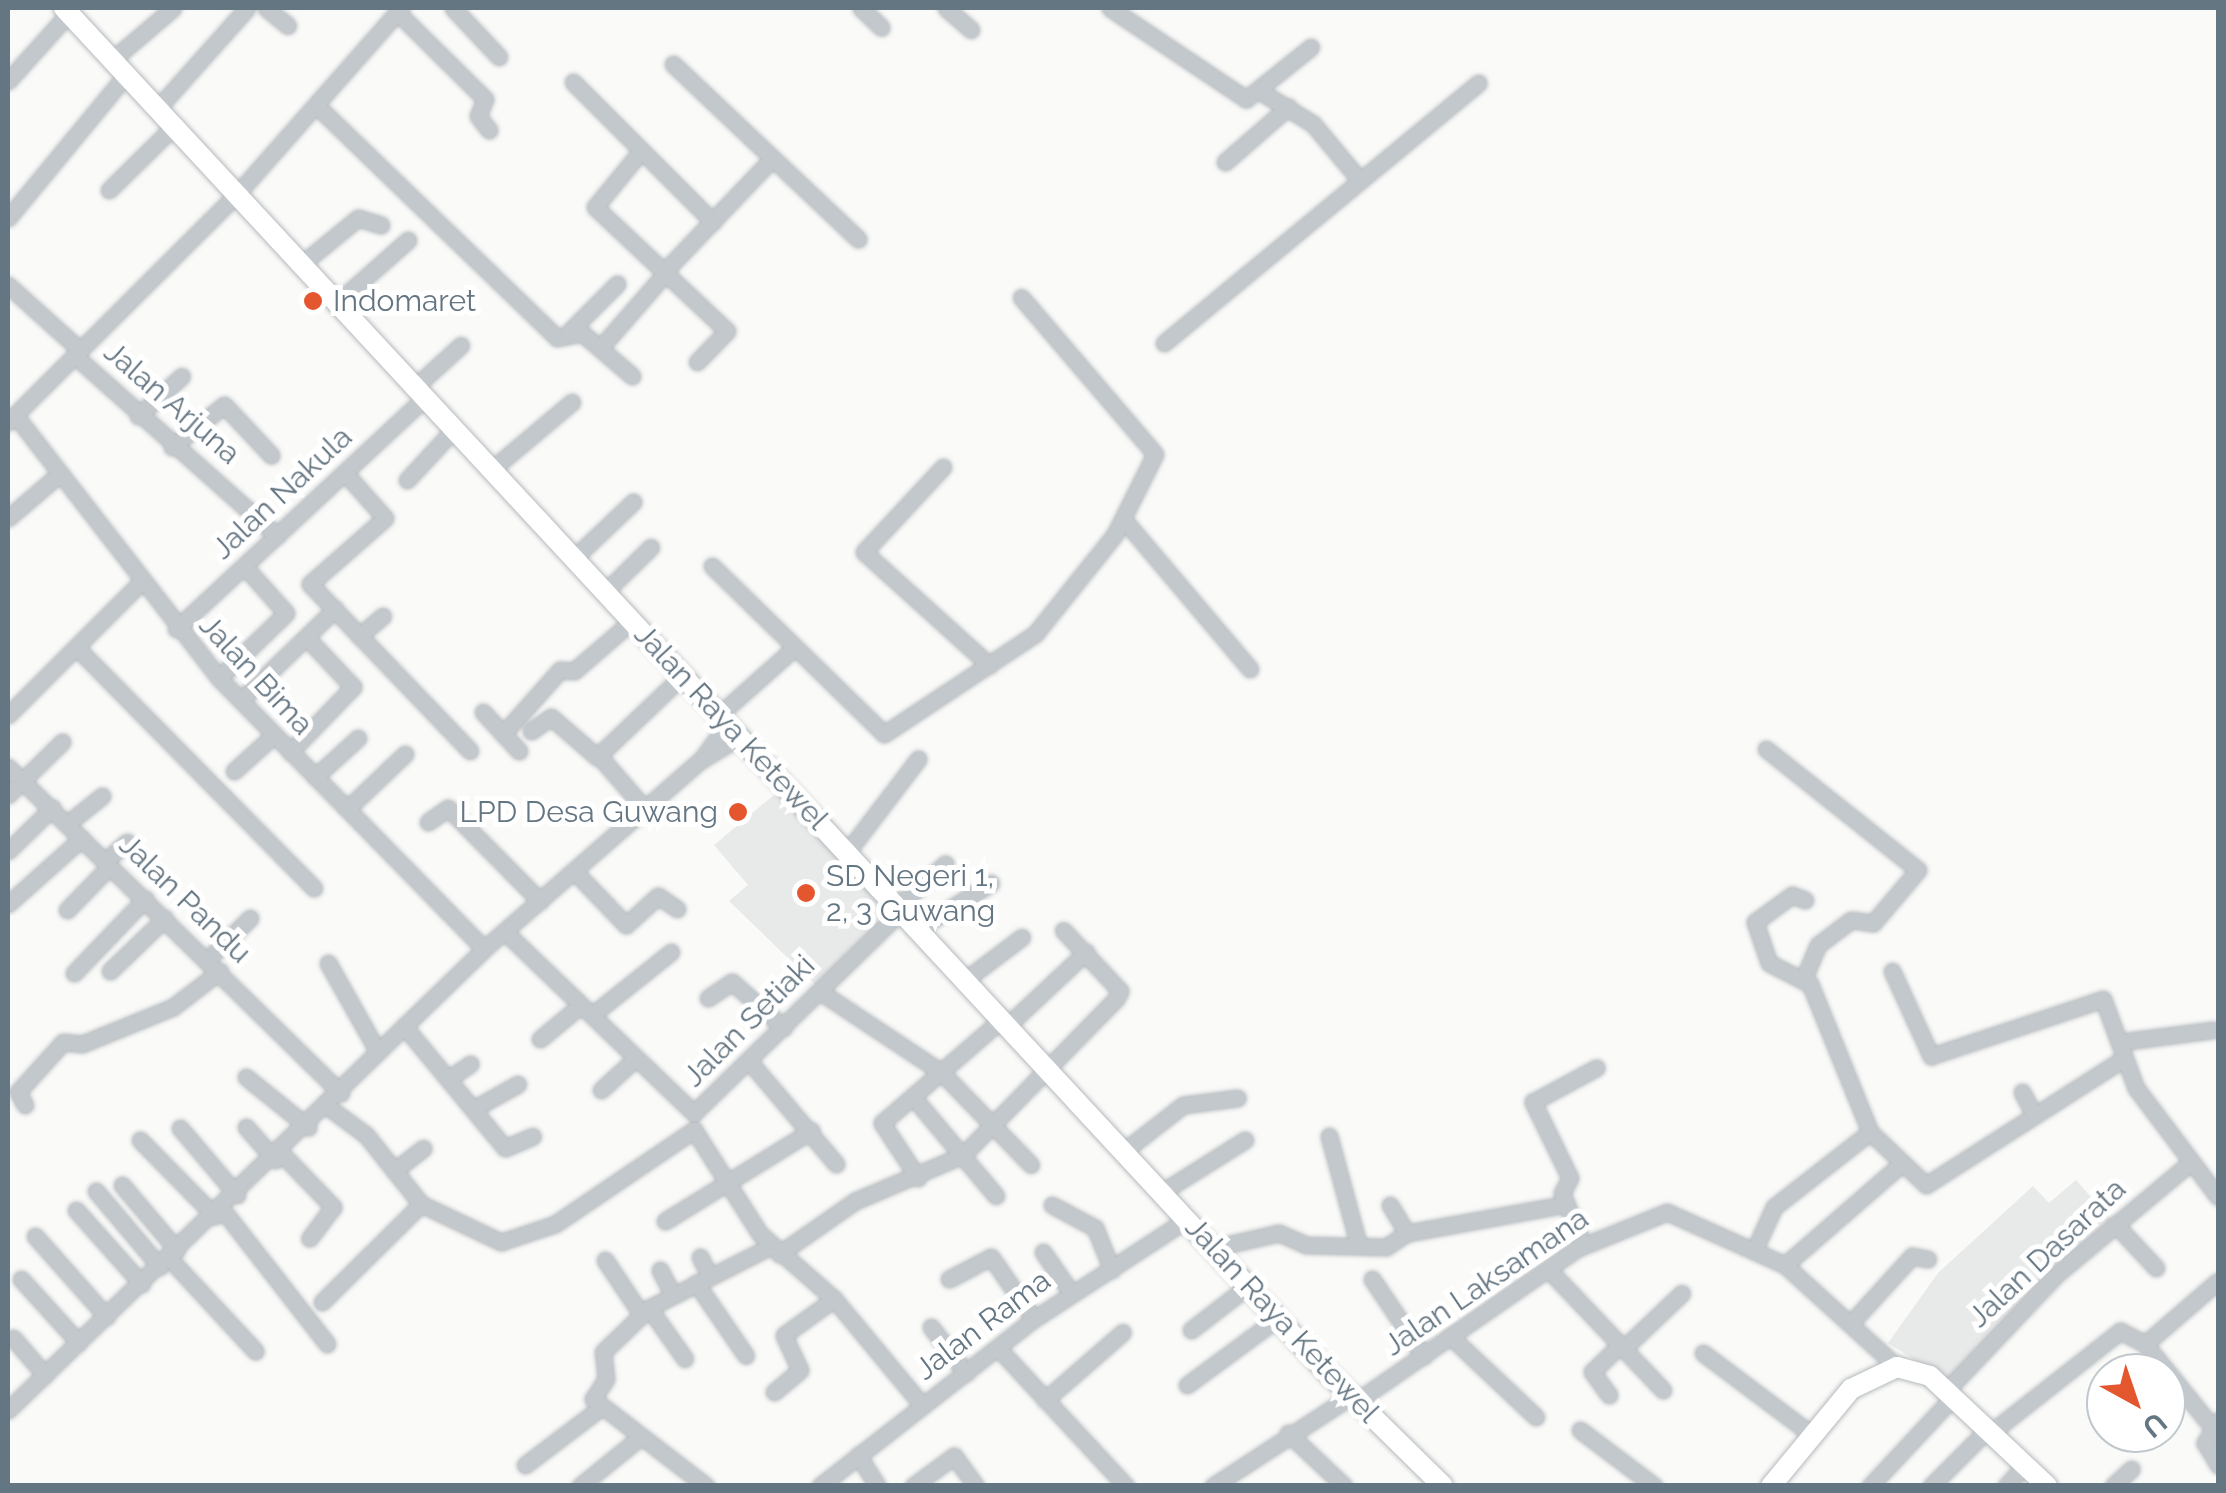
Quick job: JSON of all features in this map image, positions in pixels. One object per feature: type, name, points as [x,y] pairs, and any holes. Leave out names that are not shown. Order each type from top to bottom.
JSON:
[{"type":"main road","name":"Jalan Raya Ketewel","points":[[67,10],[1186,1220],[1354,1399],[1443,1486]]},
{"type":"main road","points":[[1771,1486],[1811,1434],[1869,1375],[1897,1367],[1951,1393],[2047,1486]]},
{"type":"street","points":[[8,218],[119,68],[173,8]]},
{"type":"street","points":[[157,109],[247,8]]},
{"type":"street","points":[[266,8],[288,26]]},
{"type":"street","points":[[452,8],[499,57]]},
{"type":"street","points":[[861,8],[882,28]]},
{"type":"street","points":[[946,8],[970,30]]},
{"type":"street","points":[[1110,8],[1240,97],[1258,90],[1268,73],[1311,47]]},
{"type":"street","points":[[8,81],[67,10]]},
{"type":"street","points":[[10,419],[237,194],[318,107],[399,10],[486,99],[478,116],[489,130]]},
{"type":"street","points":[[673,64],[858,239]]},
{"type":"street","points":[[573,82],[714,222]]},
{"type":"street","points":[[1164,343],[1358,178],[1478,83]]},
{"type":"street","points":[[1258,90],[1288,107],[1358,178]]},
{"type":"street","points":[[318,107],[560,341]]},
{"type":"street","points":[[1225,162],[1288,107]]},
{"type":"street","points":[[109,190],[174,127]]},
{"type":"street","points":[[641,151],[594,207],[728,333],[697,362]]},
{"type":"street","points":[[601,347],[662,275],[772,159]]},
{"type":"street","points":[[303,263],[358,218],[380,224]]},
{"type":"street","points":[[340,301],[408,240]]},
{"type":"street","points":[[560,341],[617,284]]},
{"type":"street","name":"Jalan Arjuna","points":[[8,285],[138,416],[172,447],[196,456],[277,536]]},
{"type":"street","points":[[712,566],[884,734],[990,666],[1042,626],[1124,520],[1154,449],[1021,297]]},
{"type":"street","points":[[560,341],[581,333],[632,376]]},
{"type":"street","name":"Jalan Nakula","points":[[176,629],[345,474],[461,346]]},
{"type":"street","points":[[138,416],[182,376]]},
{"type":"street","points":[[490,471],[572,402]]},
{"type":"street","points":[[172,447],[224,405],[272,455]]},
{"type":"street","name":"Jalan Bima","points":[[10,419],[139,584],[219,678],[484,949]]},
{"type":"street","points":[[407,480],[454,429]]},
{"type":"street","points":[[943,467],[864,552],[990,666]]},
{"type":"street","points":[[345,474],[386,515],[311,580],[470,751]]},
{"type":"street","points":[[8,518],[57,476]]},
{"type":"street","points":[[573,558],[633,502]]},
{"type":"street","points":[[1124,520],[1250,669]]},
{"type":"street","points":[[605,592],[651,547]]},
{"type":"street","points":[[219,678],[286,613],[244,566]]},
{"type":"street","points":[[8,715],[80,650],[139,584]]},
{"type":"street","points":[[241,700],[335,610]]},
{"type":"street","points":[[359,636],[383,616]]},
{"type":"street","points":[[503,734],[560,670],[574,671],[632,621]]},
{"type":"street","points":[[290,752],[353,687],[308,639]]},
{"type":"street","points":[[8,1410],[279,1157],[378,1052],[484,949],[701,760],[793,649]]},
{"type":"street","points":[[80,650],[314,888]]},
{"type":"street","points":[[599,756],[682,676]]},
{"type":"street","points":[[483,712],[519,751]]},
{"type":"street","points":[[531,731],[550,717],[599,756],[645,809]]},
{"type":"street","points":[[234,771],[274,735]]},
{"type":"street","points":[[315,777],[358,738]]},
{"type":"street","points":[[8,795],[62,742]]},
{"type":"street","points":[[1766,748],[1918,870],[1873,923],[1851,920],[1818,945],[1804,978]]},
{"type":"street","points":[[347,809],[404,754]]},
{"type":"street","points":[[848,851],[918,759]]},
{"type":"street","name":"Jalan Pandu","points":[[8,767],[325,1070],[341,1093]]},
{"type":"street","points":[[67,824],[102,796]]},
{"type":"street","points":[[8,851],[52,808]]},
{"type":"street","points":[[428,822],[448,808],[540,900]]},
{"type":"street","points":[[8,904],[82,838]]},
{"type":"street","points":[[66,910],[127,842]]},
{"type":"street","name":"Jalan Setiaki","points":[[505,932],[636,1058],[694,1122],[749,1060],[945,864]]},
{"type":"street","points":[[574,871],[626,925],[658,896],[677,909]]},
{"type":"street","points":[[918,930],[991,883]]},
{"type":"street","points":[[1805,900],[1790,896],[1754,925],[1769,963],[1804,978],[1870,1132],[1900,1165],[1934,1185],[2034,1115],[2124,1059]]},
{"type":"street","points":[[74,973],[146,899]]},
{"type":"street","points":[[110,972],[165,918]]},
{"type":"street","points":[[25,1105],[18,1092],[63,1042],[82,1044],[173,1007],[214,966],[250,918]]},
{"type":"street","points":[[706,1486],[593,1399],[606,1380],[604,1348],[645,1311],[703,1280],[775,1250],[861,1198],[918,1178],[963,1155],[1044,1064],[1119,995],[1064,930]]},
{"type":"street","points":[[965,980],[1022,937]]},
{"type":"street","points":[[540,1039],[671,952]]},
{"type":"street","points":[[918,1178],[882,1125],[1086,952]]},
{"type":"street","points":[[328,963],[378,1052]]},
{"type":"street","points":[[1892,971],[1931,1056],[2100,998],[2124,1059],[2218,1197]]},
{"type":"street","points":[[708,998],[732,982],[784,1028]]},
{"type":"street","points":[[819,991],[941,1072],[1031,1164]]},
{"type":"street","points":[[404,1026],[507,1148],[532,1136]]},
{"type":"street","points":[[2120,1042],[2214,1030]]},
{"type":"street","points":[[602,1090],[636,1058]]},
{"type":"street","points":[[749,1060],[836,1164]]},
{"type":"street","points":[[448,1079],[470,1064]]},
{"type":"street","points":[[1583,1245],[1566,1204],[1570,1178],[1533,1102],[1596,1068]]},
{"type":"street","name":"Jalan Pandu","points":[[325,1070],[353,1078]]},
{"type":"street","points":[[246,1076],[308,1127]]},
{"type":"street","points":[[474,1108],[518,1084]]},
{"type":"street","points":[[2022,1092],[2034,1115]]},
{"type":"street","points":[[913,1097],[996,1196]]},
{"type":"street","points":[[1124,1151],[1183,1105],[1238,1098]]},
{"type":"street","points":[[328,1107],[421,1204],[476,1235],[526,1238],[694,1122],[730,1185],[775,1250],[834,1300],[922,1406]]},
{"type":"street","points":[[246,1127],[333,1208],[310,1238]]},
{"type":"street","points":[[180,1128],[238,1195]]},
{"type":"street","points":[[665,1220],[730,1185],[811,1130]]},
{"type":"street","points":[[1754,1251],[1774,1207],[1870,1132]]},
{"type":"street","points":[[1329,1136],[1358,1243]]},
{"type":"street","points":[[140,1140],[219,1212],[327,1344]]},
{"type":"street","points":[[1162,1192],[1245,1140]]},
{"type":"street","points":[[394,1172],[423,1148]]},
{"type":"street","name":"Jalan Dasarata","points":[[1870,1486],[1951,1393],[2115,1224],[2191,1162]]},
{"type":"street","points":[[1786,1265],[1900,1165]]},
{"type":"street","points":[[122,1185],[169,1258]]},
{"type":"street","points":[[96,1191],[169,1258],[256,1351]]},
{"type":"street","points":[[322,1302],[421,1204]]},
{"type":"street","points":[[1213,1248],[1279,1233],[1306,1246],[1358,1243],[1386,1248],[1407,1233],[1566,1204]]},
{"type":"street","points":[[1052,1205],[1095,1228],[1112,1270]]},
{"type":"street","points":[[1390,1206],[1407,1233]]},
{"type":"street","points":[[76,1210],[142,1284]]},
{"type":"street","name":"Jalan Laksamana","points":[[1214,1486],[1288,1433],[1424,1356],[1583,1245],[1667,1212],[1786,1265],[1897,1367]]},
{"type":"street","name":"Jalan Rama","points":[[820,1486],[1034,1319],[1186,1220]]},
{"type":"street","points":[[2115,1224],[2156,1268]]},
{"type":"street","points":[[35,1236],[107,1316]]},
{"type":"street","points":[[1044,1252],[1072,1294]]},
{"type":"street","points":[[1851,1323],[1912,1256],[1928,1258]]},
{"type":"street","points":[[700,1257],[703,1280],[746,1356]]},
{"type":"street","points":[[949,1279],[992,1257],[1034,1319]]},
{"type":"street","points":[[606,1260],[685,1359]]},
{"type":"street","points":[[1548,1269],[1662,1390]]},
{"type":"street","points":[[660,1270],[673,1296]]},
{"type":"street","points":[[22,1279],[79,1343]]},
{"type":"street","points":[[1372,1279],[1424,1356]]},
{"type":"street","points":[[2145,1344],[2218,1282]]},
{"type":"street","points":[[1191,1330],[1248,1286]]},
{"type":"street","points":[[1609,1394],[1592,1372],[1682,1293]]},
{"type":"street","points":[[774,1392],[800,1370],[784,1336],[834,1300]]},
{"type":"street","points":[[1188,1385],[1278,1318]]},
{"type":"street","points":[[931,1327],[966,1373]]},
{"type":"street","points":[[1930,1486],[1991,1430],[2118,1331],[2145,1344],[2216,1424],[2205,1443],[2218,1466]]},
{"type":"street","points":[[1045,1400],[1124,1332]]},
{"type":"street","points":[[1450,1336],[1536,1416]]},
{"type":"street","points":[[13,1338],[45,1375]]},
{"type":"street","points":[[998,1348],[1126,1486]]},
{"type":"street","points":[[1703,1353],[1811,1434]]},
{"type":"street","points":[[525,1465],[600,1408]]},
{"type":"street","points":[[1580,1430],[1654,1486]]},
{"type":"street","points":[[1288,1433],[1344,1486]]},
{"type":"street","points":[[580,1486],[639,1438]]},
{"type":"street","points":[[858,1455],[877,1486]]},
{"type":"street","points":[[913,1486],[954,1456],[976,1486]]},
{"type":"street","points":[[2006,1486],[2026,1464]]},
{"type":"street","points":[[2113,1486],[2130,1469]]},
{"type":"shaded area","name":"SD Negeri 1, 2, 3 Guwang","points":[[780,790],[891,913],[817,986],[729,901],[748,885],[714,845]]},
{"type":"shaded area","points":[[2076,1180],[2112,1221],[1948,1381],[1888,1343],[1938,1273],[2033,1186],[2049,1203]]},
{"type":"place","name":"Indomaret","points":[[313,301]]},
{"type":"place","name":"LPD Desa Guwang","points":[[738,812]]},
{"type":"place","name":"SD Negeri 1, 2, 3 Guwang","points":[[806,893]]}]
